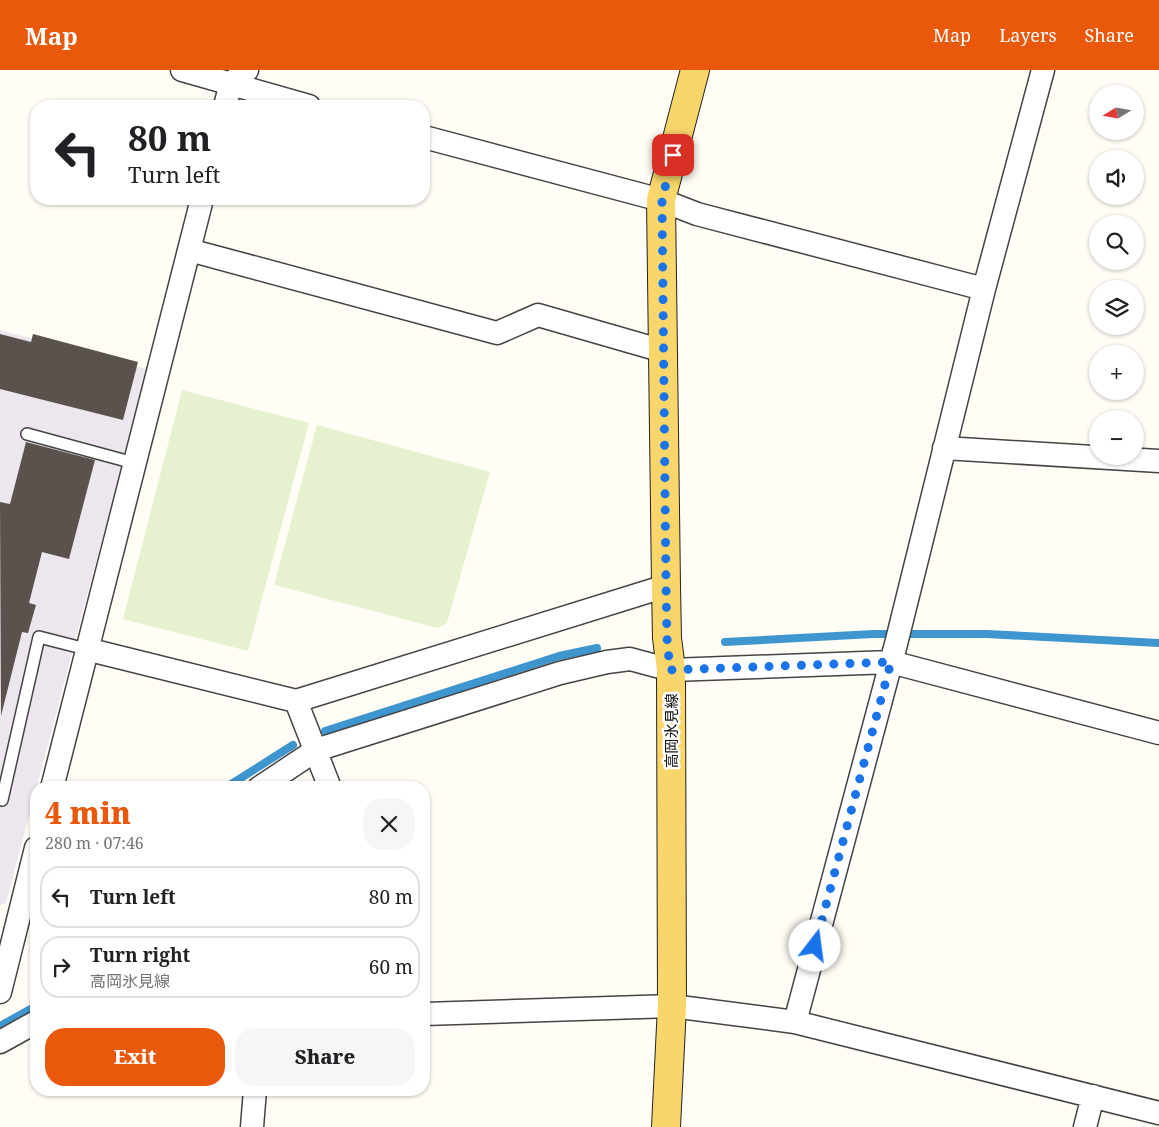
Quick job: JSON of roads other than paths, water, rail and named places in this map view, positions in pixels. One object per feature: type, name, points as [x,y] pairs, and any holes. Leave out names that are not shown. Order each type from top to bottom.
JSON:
[{"type":"main road","name":"高岡氷見線","points":[[666,1127],[672,1006],[670,670],[666,586],[662,200],[695,70]]},
{"type":"street","points":[[182,70],[239,77],[294,100]]},
{"type":"street","points":[[795,1022],[893,653],[984,289],[1043,70]]},
{"type":"street","points":[[229,100],[239,77]]},
{"type":"street","points":[[430,139],[662,200],[697,214],[984,289]]},
{"type":"street","points":[[54,781],[200,205]]},
{"type":"street","points":[[189,250],[497,333],[538,315],[663,351]]},
{"type":"street","points":[[944,448],[1159,461]]},
{"type":"street","points":[[86,649],[296,701],[666,586]]},
{"type":"street","points":[[270,781],[316,750],[560,673],[607,662],[630,659],[670,670],[893,653],[1159,733]]},
{"type":"street","points":[[296,701],[327,781]]},
{"type":"street","points":[[0,992],[30,872]]},
{"type":"street","points":[[430,1014],[672,1006],[795,1022],[1159,1113]]},
{"type":"street","points":[[0,1042],[30,1025]]},
{"type":"street","points":[[252,1127],[255,1096]]},
{"type":"street","points":[[1085,1127],[1093,1096]]},
{"type":"lane","points":[[27,434],[134,463]]},
{"type":"lane","points":[[2,800],[39,637],[86,649]]},
{"type":"waterway","points":[[725,642],[873,634],[987,634],[1159,643]]},
{"type":"waterway","points":[[325,731],[559,656],[597,648]]},
{"type":"waterway","points":[[236,781],[293,745]]},
{"type":"waterway","points":[[0,1026],[30,1009]]}]
